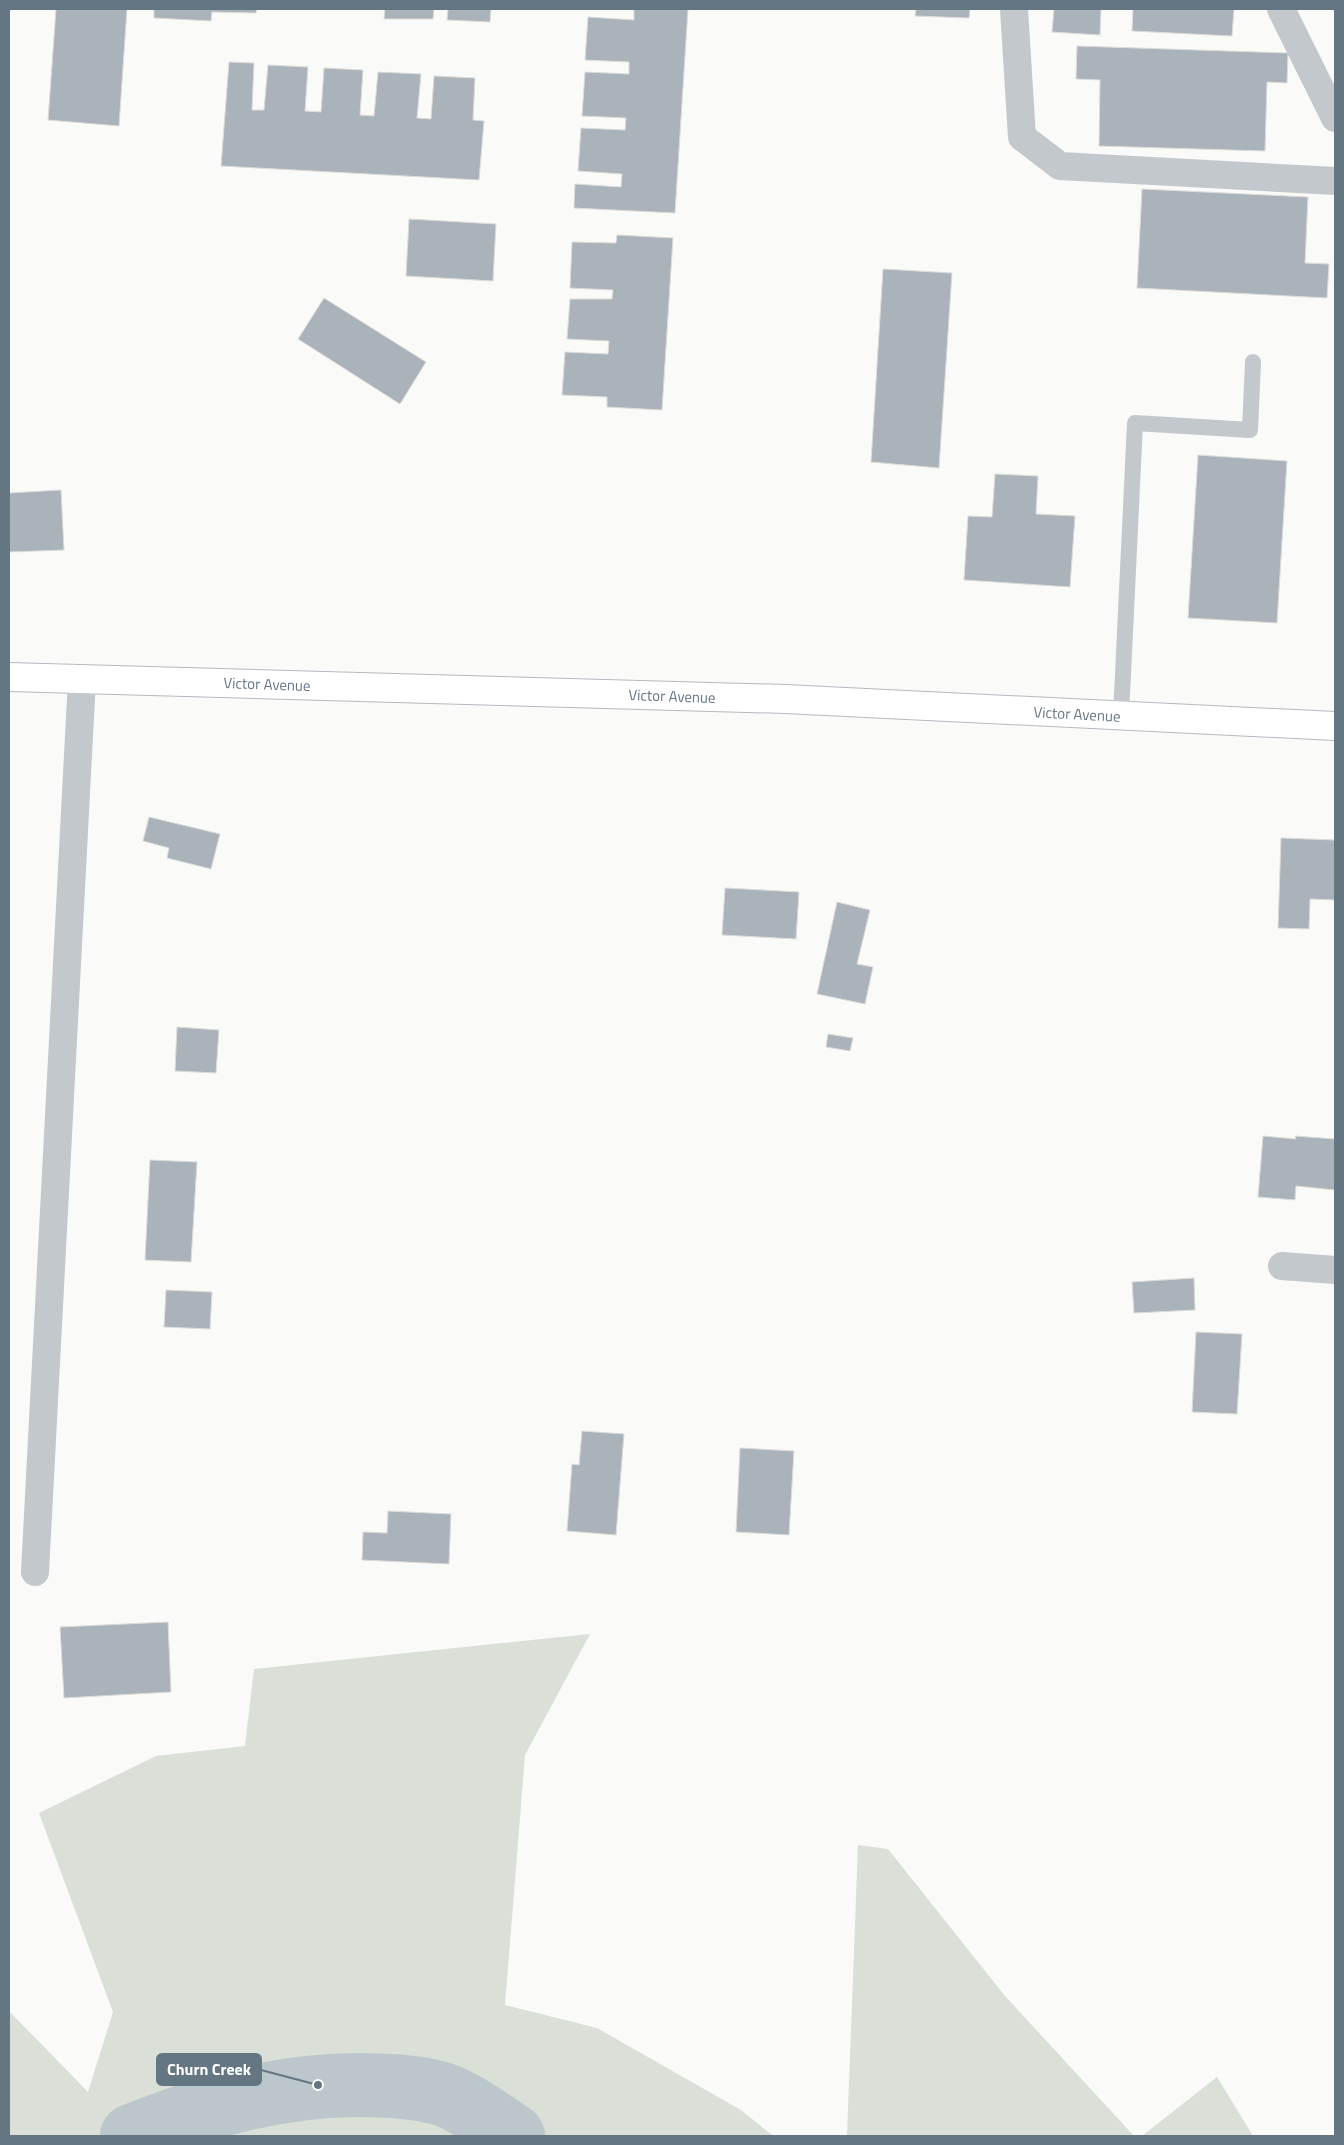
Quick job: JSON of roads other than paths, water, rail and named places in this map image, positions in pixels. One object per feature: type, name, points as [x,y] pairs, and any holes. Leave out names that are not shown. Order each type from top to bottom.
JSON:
[{"type":"main road","name":"Victor Avenue","points":[[9,677],[786,699],[1335,726]]},
{"type":"street","points":[[1014,9],[1022,137],[1060,166],[1335,181]]},
{"type":"street","points":[[1281,9],[1335,118]]},
{"type":"street","points":[[35,1572],[82,679]]},
{"type":"street","points":[[1282,1266],[1335,1270]]},
{"type":"lane","points":[[1121,716],[1135,423],[1250,430],[1253,362]]},
{"type":"waterway","points":[[132,2136],[214,2107],[241,2100],[297,2089],[355,2085],[399,2086],[442,2094],[469,2107],[513,2136]]},
{"type":"place","name":"Churn Creek","points":[[318,2085]]}]
